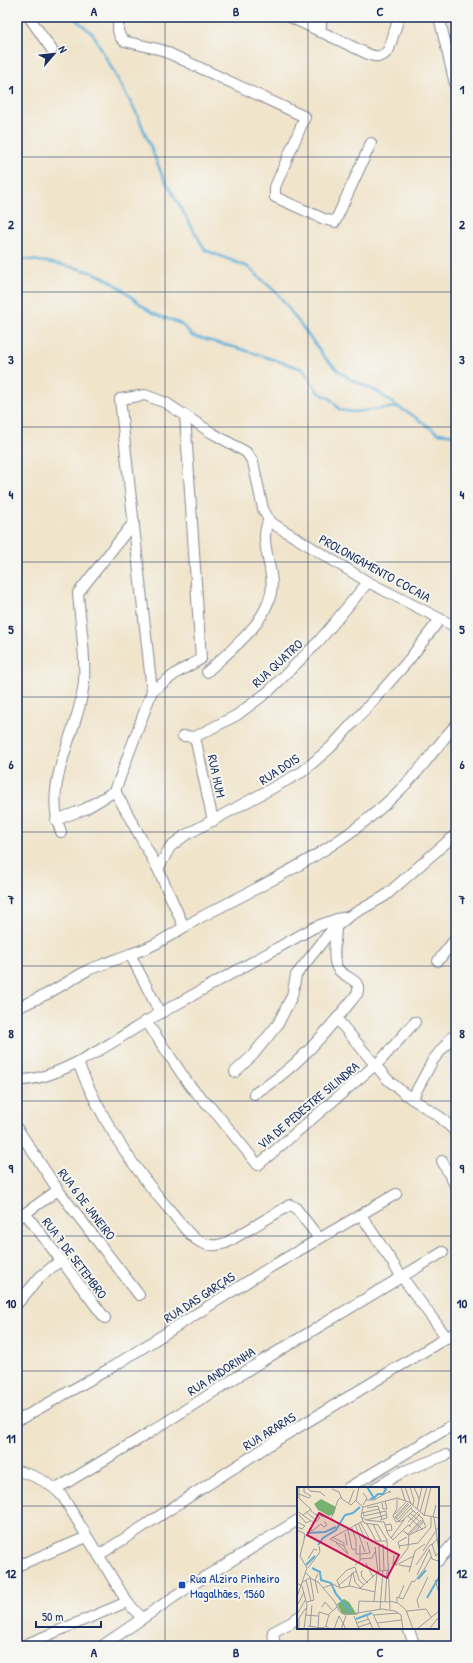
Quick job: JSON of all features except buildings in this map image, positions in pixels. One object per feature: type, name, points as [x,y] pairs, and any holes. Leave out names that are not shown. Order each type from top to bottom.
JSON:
[{"type":"street","points":[[30,17],[52,50]]},
{"type":"street","points":[[119,17],[118,31],[120,38],[124,41],[162,50],[305,117],[275,187],[275,197],[324,219],[335,222],[371,143]]},
{"type":"street","points":[[290,17],[368,54],[379,57],[387,53],[390,49],[399,17]]},
{"type":"street","points":[[320,32],[322,17]]},
{"type":"street","points":[[439,17],[456,88]]},
{"type":"street","points":[[56,820],[85,809],[115,791],[152,691],[120,399],[145,395],[166,403],[251,457],[254,462],[263,509],[269,520],[265,532],[271,593],[262,616],[253,627],[207,672]]},
{"type":"street","points":[[152,691],[178,672],[201,659],[185,415]]},
{"type":"street","name":"PROLONGAMENTO COCAIA","points":[[269,520],[368,582],[456,628]]},
{"type":"street","points":[[61,832],[56,820],[57,786],[62,760],[75,721],[84,681],[78,594],[134,522]]},
{"type":"street","name":"RUA QUATRO","points":[[195,737],[237,715],[269,691],[319,641],[368,582]]},
{"type":"street","name":"RUA DOIS","points":[[158,869],[173,844],[293,778],[330,748],[408,661],[440,619]]},
{"type":"street","points":[[17,1008],[47,994],[88,970],[130,954],[144,951],[184,927],[285,873],[343,839],[403,788],[420,770],[456,724]]},
{"type":"street","points":[[183,736],[195,737]]},
{"type":"street","name":"RUA HUM","points":[[195,737],[213,821]]},
{"type":"street","points":[[115,791],[158,869],[184,927]]},
{"type":"street","points":[[235,1072],[252,1055],[278,1024],[292,996],[295,976],[336,928],[348,917],[385,896],[456,834]]},
{"type":"street","points":[[17,1080],[43,1076],[78,1063],[146,1021],[315,927],[348,917]]},
{"type":"street","points":[[254,1094],[301,1059],[317,1043],[357,994],[359,988],[358,984],[342,973],[336,966],[334,954],[336,928]]},
{"type":"street","points":[[438,961],[456,938]]},
{"type":"street","points":[[130,954],[160,1013]]},
{"type":"street","points":[[337,1019],[387,1079],[412,1099],[440,1117],[456,1132]]},
{"type":"street","name":"VIA DE PEDESTRE SILINDRA","points":[[146,1021],[190,1086],[216,1113],[258,1165],[376,1064],[415,1022]]},
{"type":"street","points":[[412,1099],[433,1060],[452,1037]]},
{"type":"street","points":[[78,1063],[101,1112],[134,1165],[153,1192],[193,1237],[206,1244],[214,1245],[226,1243],[290,1205],[295,1206],[319,1238]]},
{"type":"street","name":"RUA 6 DE JANEIRO","points":[[17,1128],[58,1190],[139,1295]]},
{"type":"street","points":[[442,1161],[456,1187]]},
{"type":"street","points":[[21,1216],[58,1190]]},
{"type":"street","name":"RUA DAS GARÇAS","points":[[17,1421],[109,1369],[235,1289],[319,1238],[396,1194]]},
{"type":"street","points":[[361,1214],[402,1277],[447,1338]]},
{"type":"street","name":"RUA 7 DE SETEMBRO","points":[[21,1216],[61,1260],[105,1318]]},
{"type":"street","name":"RUA ANDORINHA","points":[[56,1489],[155,1430],[268,1357],[444,1252]]},
{"type":"street","points":[[17,1304],[40,1277],[61,1260]]},
{"type":"street","name":"RUA ARARAS","points":[[99,1555],[277,1440],[456,1332]]},
{"type":"street","points":[[350,1487],[456,1423]]},
{"type":"street","points":[[377,1487],[404,1471],[446,1455]]},
{"type":"street","points":[[17,1471],[40,1478],[56,1489],[88,1536],[127,1602],[142,1618]]},
{"type":"street","points":[[102,1646],[142,1618],[297,1521]]},
{"type":"street","points":[[17,1566],[88,1536]]},
{"type":"street","points":[[439,1560],[456,1540]]},
{"type":"street","points":[[22,1646],[127,1602]]},
{"type":"street","points":[[275,1646],[273,1632],[297,1618]]},
{"type":"street","points":[[408,1629],[416,1646]]},
{"type":"waterway","points":[[73,17],[93,34],[138,116],[163,177],[205,250],[248,267],[278,294],[325,358],[350,379],[378,392],[398,407]]},
{"type":"waterway","points":[[17,259],[60,264],[101,276],[121,288],[151,312],[178,323],[192,336],[241,349],[303,369],[318,392],[331,399],[340,410],[353,412],[398,407],[438,433],[456,435]]},
{"type":"place","name":"Rua Alziro Pinheiro Magalhães, 1560","points":[[182,1585]]}]
